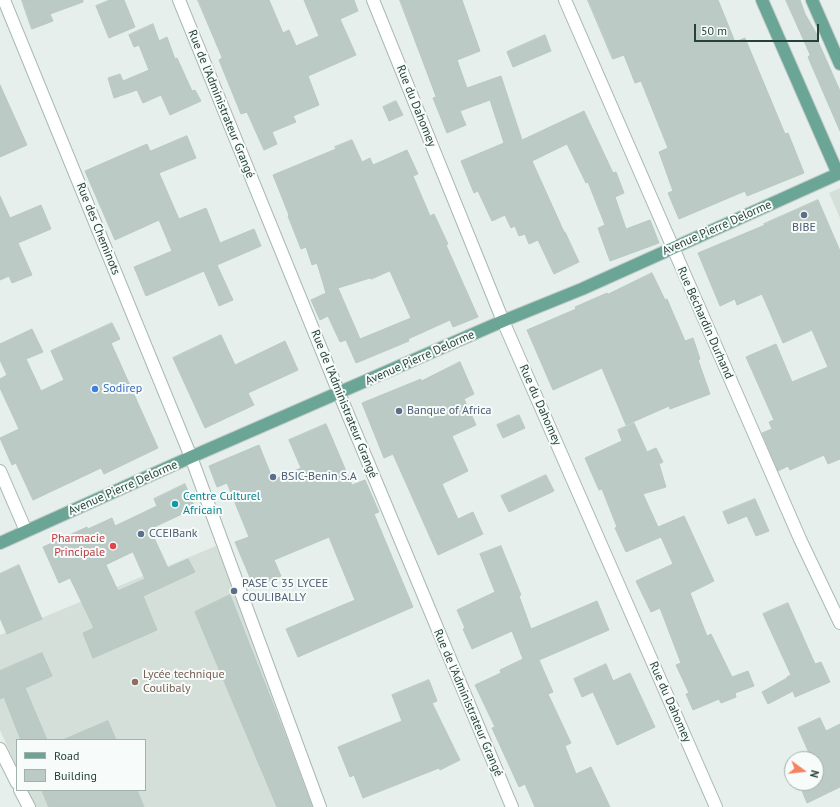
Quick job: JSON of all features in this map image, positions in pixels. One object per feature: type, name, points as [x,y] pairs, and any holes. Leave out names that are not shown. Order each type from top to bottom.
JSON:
[{"type":"main road","points":[[762,0],[839,176]]},
{"type":"main road","points":[[812,0],[840,64]]},
{"type":"main road","name":"Avenue Pierre Delorme","points":[[0,543],[191,457],[503,321],[582,289],[672,248],[839,176]]},
{"type":"street","name":"Rue des Cheminots","points":[[4,0],[191,457],[320,807]]},
{"type":"street","name":"Rue de l'Administrateur Grangé","points":[[179,0],[339,393],[512,807]]},
{"type":"street","name":"Rue du Dahomey","points":[[373,0],[503,321],[716,807]]},
{"type":"street","name":"Rue Béchardin Durhand","points":[[565,0],[800,539],[840,623]]},
{"type":"street","points":[[0,471],[26,531]]},
{"type":"street","points":[[0,749],[16,781]]},
{"type":"street","points":[[21,791],[29,807]]},
{"type":"shaded area","points":[[840,188],[840,218],[829,193]]},
{"type":"shaded area","name":"Lycée technique Coulibaly","points":[[216,546],[319,807],[34,807],[27,791],[146,791],[146,739],[16,739],[16,766],[0,730],[0,635]]},
{"type":"building","points":[[22,0],[83,0],[83,2],[50,14],[53,21],[32,29]]},
{"type":"building","points":[[110,0],[124,0],[135,27],[109,38],[96,6]]},
{"type":"building","points":[[198,0],[269,0],[283,33],[289,30],[296,46],[319,36],[304,0],[354,0],[358,11],[340,19],[356,55],[308,76],[319,105],[293,116],[296,122],[272,132],[277,144],[264,150],[247,112],[241,114],[219,60],[222,58]]},
{"type":"building","points":[[400,0],[462,0],[480,51],[457,60],[467,88],[501,76],[522,140],[584,111],[613,173],[616,172],[624,193],[615,197],[626,229],[650,220],[659,243],[610,261],[598,228],[605,225],[588,182],[586,183],[567,144],[532,161],[579,262],[554,274],[538,240],[529,244],[525,234],[519,236],[515,226],[511,228],[505,215],[492,221],[478,191],[474,193],[461,161],[504,143],[490,100],[460,111],[466,125],[447,133],[433,98],[436,97]]},
{"type":"building","points":[[588,0],[718,0],[735,42],[745,38],[785,134],[788,133],[804,173],[747,196],[745,191],[679,219],[668,193],[673,191],[659,152],[668,148],[641,81],[635,83],[624,55],[613,59]]},
{"type":"building","points":[[786,0],[800,0],[805,14],[819,38],[817,39],[840,91],[840,131],[808,57],[810,55]]},
{"type":"building","points":[[153,24],[159,41],[167,37],[175,59],[177,58],[192,91],[195,90],[201,101],[170,115],[161,95],[143,103],[137,90],[114,98],[108,78],[120,74],[123,81],[149,70],[139,45],[134,47],[129,35]]},
{"type":"building","points":[[545,35],[551,51],[513,67],[507,52]]},
{"type":"building","points":[[0,85],[27,145],[0,157]]},
{"type":"building","points":[[396,101],[403,115],[389,121],[383,107]]},
{"type":"building","points":[[187,136],[196,158],[159,173],[179,219],[206,208],[220,243],[254,229],[261,246],[217,265],[233,300],[219,306],[204,271],[146,296],[134,267],[172,251],[159,220],[115,240],[85,171],[147,144],[150,151]]},
{"type":"building","points":[[352,140],[362,162],[370,158],[373,165],[407,150],[418,174],[413,176],[430,216],[434,214],[478,317],[453,327],[450,320],[408,339],[409,341],[356,363],[346,340],[340,342],[328,316],[320,320],[311,300],[326,293],[317,263],[312,265],[306,247],[301,249],[273,175],[336,149],[335,147]],"holes":[[[390,271],[411,318],[360,339],[338,288],[370,278],[371,279]]]},
{"type":"building","points":[[0,196],[10,218],[41,205],[51,229],[18,243],[32,275],[12,283],[9,276],[0,280]]},
{"type":"building","points":[[818,200],[840,251],[840,459],[828,464],[824,455],[790,470],[788,466],[778,471],[762,433],[772,429],[769,422],[774,420],[746,357],[776,344],[792,382],[828,367],[812,330],[783,343],[762,294],[737,305],[735,299],[720,306],[698,253],[765,225],[764,224]]},
{"type":"building","points":[[652,273],[665,300],[667,299],[685,341],[693,338],[700,359],[698,360],[710,394],[670,409],[669,406],[626,425],[602,368],[553,390],[527,330],[576,309],[575,307],[607,293],[608,294]]},
{"type":"building","points":[[112,323],[120,339],[111,343],[158,448],[104,474],[101,468],[33,500],[16,463],[12,465],[0,438],[19,429],[0,388],[0,379],[7,375],[0,360],[0,344],[32,329],[43,352],[26,359],[41,391],[64,380],[51,351]]},
{"type":"building","points":[[221,335],[235,365],[285,341],[298,370],[248,393],[254,405],[205,428],[173,358]]},
{"type":"building","points":[[460,362],[474,394],[464,399],[476,425],[452,436],[468,471],[442,484],[458,519],[473,512],[483,534],[438,555],[393,454],[384,458],[362,403],[421,379],[421,381]]},
{"type":"building","points":[[519,415],[525,428],[503,438],[497,425]]},
{"type":"building","points":[[634,423],[647,452],[656,448],[663,462],[659,464],[666,487],[643,494],[658,527],[684,516],[714,581],[690,593],[707,636],[711,634],[732,677],[748,671],[754,686],[735,693],[736,697],[721,703],[719,699],[693,710],[686,694],[689,693],[676,665],[681,663],[660,608],[651,612],[636,581],[673,564],[661,537],[626,552],[615,528],[617,527],[602,489],[599,490],[585,458],[622,441],[618,430]]},
{"type":"building","points":[[326,424],[352,485],[365,480],[379,512],[374,514],[413,607],[298,657],[286,629],[355,600],[329,537],[274,560],[281,576],[254,587],[235,542],[249,537],[227,483],[217,487],[209,466],[259,445],[273,480],[301,468],[289,440]]},
{"type":"building","points":[[546,475],[554,491],[509,512],[501,496]]},
{"type":"building","points":[[185,484],[195,508],[150,529],[168,568],[188,559],[195,572],[143,596],[157,630],[93,658],[83,633],[94,628],[70,578],[59,583],[43,547],[87,527],[88,529],[112,518],[115,526],[157,506],[154,499]],"holes":[[[133,552],[145,579],[118,591],[106,565]]]},
{"type":"building","points":[[755,499],[769,531],[756,536],[747,516],[728,524],[723,512]]},
{"type":"building","points":[[501,546],[521,595],[519,596],[531,629],[597,601],[609,630],[539,660],[553,692],[548,694],[571,743],[565,746],[576,774],[591,767],[610,807],[535,807],[525,784],[519,787],[492,728],[495,727],[475,685],[501,673],[500,670],[523,659],[512,631],[472,649],[463,629],[465,628],[457,610],[495,592],[480,554]]},
{"type":"building","points":[[19,565],[42,619],[7,634],[0,618],[0,574]]},
{"type":"building","points":[[230,595],[312,807],[277,807],[195,612]]},
{"type":"building","points":[[788,603],[815,664],[821,662],[830,682],[795,697],[793,691],[768,704],[762,692],[791,675],[763,614]]},
{"type":"building","points":[[42,653],[52,676],[25,688],[47,739],[21,739],[4,697],[0,699],[0,671]]},
{"type":"building","points":[[606,664],[613,681],[630,673],[655,727],[617,745],[593,692],[582,697],[574,679]]},
{"type":"building","points":[[429,680],[437,701],[432,703],[460,760],[440,770],[439,768],[363,798],[354,775],[350,777],[338,747],[402,721],[392,695]]},
{"type":"building","points":[[820,718],[826,731],[840,724],[840,787],[807,803],[802,791],[824,791],[824,751],[808,751],[798,728]]},
{"type":"building","points":[[108,721],[116,739],[65,739]]},
{"type":"building","points":[[42,791],[137,791],[144,807],[49,807]]},
{"type":"place","name":"BIBE","points":[[804,215]]},
{"type":"place","name":"Sodirep","points":[[95,389]]},
{"type":"place","name":"Banque of Africa","points":[[399,411]]},
{"type":"place","name":"BSIC-Benin S.A","points":[[273,477]]},
{"type":"place","name":"Centre Culturel Africain","points":[[175,504]]},
{"type":"place","name":"CCEIBank","points":[[141,534]]},
{"type":"place","name":"Pharmacie Principale","points":[[113,546]]},
{"type":"place","name":"PASE C 35 LYCEE COULIBALLY","points":[[234,591]]},
{"type":"place","name":"Lycée technique Coulibaly","points":[[135,682]]}]
